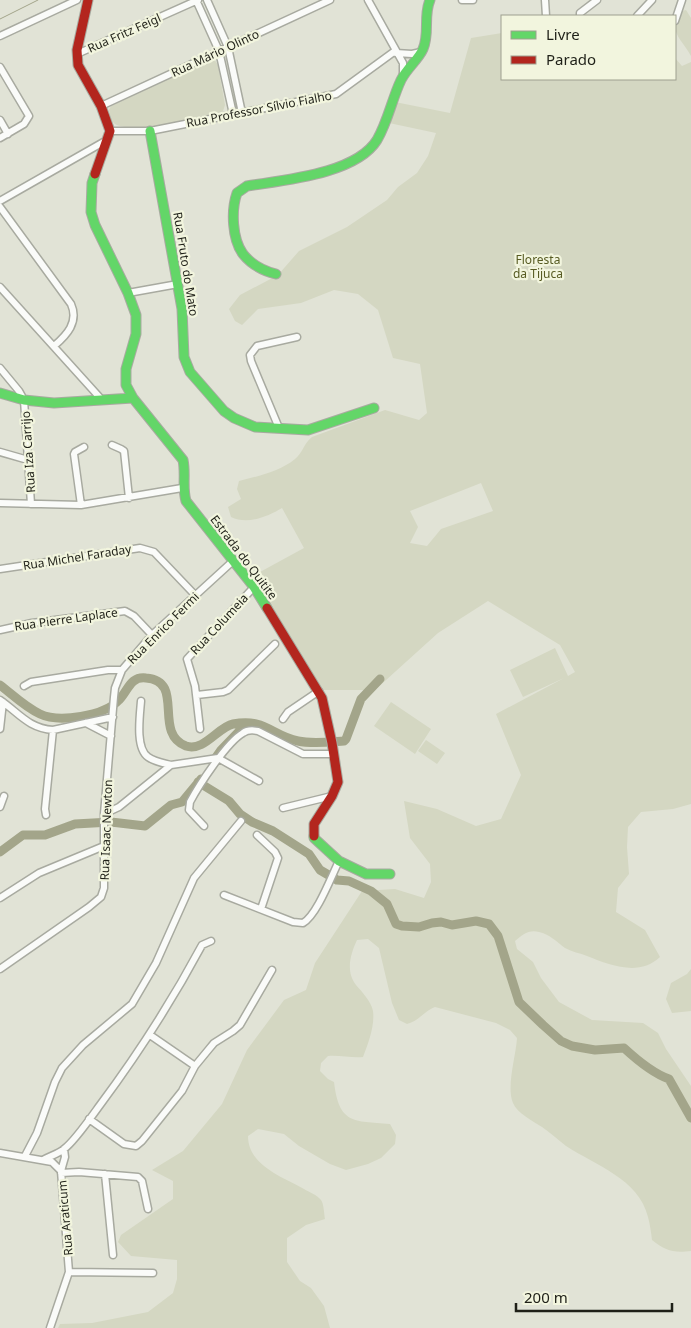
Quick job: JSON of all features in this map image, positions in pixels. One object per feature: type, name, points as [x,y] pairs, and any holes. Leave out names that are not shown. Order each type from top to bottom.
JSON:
[{"type":"street","points":[[0,36],[77,0]]},
{"type":"street","points":[[0,503],[82,505],[182,488],[185,470],[183,460],[133,398],[126,385],[126,368],[136,334],[137,322],[128,293],[95,225],[91,212],[92,183],[110,131],[101,106],[80,72],[77,54],[88,0]]},
{"type":"street","points":[[197,0],[220,51],[234,114]]},
{"type":"street","name":"Rua Fritz Feigl","points":[[77,54],[197,0]]},
{"type":"street","points":[[206,0],[228,47],[242,112]]},
{"type":"street","name":"Rua Mário Olinto","points":[[101,106],[330,0]]},
{"type":"street","points":[[276,274],[249,260],[239,249],[235,220],[237,193],[240,189],[247,186],[345,164],[368,151],[376,141],[386,121],[403,75],[404,65],[368,0]]},
{"type":"street","points":[[403,75],[421,52],[425,42],[427,6],[430,0]]},
{"type":"street","points":[[462,0],[473,0]]},
{"type":"street","points":[[545,0],[546,15]]},
{"type":"street","points":[[580,15],[597,0]]},
{"type":"street","points":[[638,15],[652,0]]},
{"type":"street","points":[[676,18],[682,0]]},
{"type":"street","points":[[396,52],[408,55],[421,52]]},
{"type":"street","name":"Rua Professor Sílvio Fialho","points":[[110,131],[150,131],[336,94],[396,52]]},
{"type":"street","points":[[0,67],[29,116],[24,124],[0,138]]},
{"type":"street","points":[[0,120],[8,134]]},
{"type":"street","name":"Rua Fruto do Mato","points":[[150,131],[182,311],[182,352],[190,372],[224,411],[234,418],[255,427],[308,430],[374,408]]},
{"type":"street","points":[[0,201],[108,140]]},
{"type":"street","points":[[0,207],[74,310],[69,332],[54,346]]},
{"type":"street","points":[[128,293],[178,284]]},
{"type":"street","points":[[0,286],[102,400]]},
{"type":"street","points":[[279,428],[250,362],[250,356],[252,350],[258,346],[297,337]]},
{"type":"street","points":[[0,368],[24,400]]},
{"type":"street","points":[[0,393],[24,400],[54,403],[133,398]]},
{"type":"street","name":"Rua Iza Carrijo","points":[[24,400],[31,504]]},
{"type":"street","points":[[112,446],[124,451],[130,498]]},
{"type":"street","points":[[82,505],[74,454],[84,447]]},
{"type":"street","points":[[0,452],[28,460]]},
{"type":"street","name":"Estrada do Quitite","points":[[182,488],[186,501],[254,587],[319,691],[323,701],[338,782],[332,796],[314,824],[314,838],[337,865],[366,874],[390,874]]},
{"type":"street","name":"Rua Michel Faraday","points":[[0,569],[140,548],[154,552],[195,595]]},
{"type":"street","name":"Rua Enrico Fermi","points":[[24,686],[31,682],[108,670],[122,670],[152,635],[233,560]]},
{"type":"street","name":"Rua Columeia","points":[[197,695],[194,678],[188,663],[189,657],[254,587]]},
{"type":"street","name":"Rua Pierre Laplace","points":[[0,630],[32,623],[125,611],[134,616],[152,635]]},
{"type":"street","points":[[200,729],[197,695],[228,690],[275,644]]},
{"type":"street","name":"Rua Isaac Newton","points":[[0,969],[101,897],[104,882],[104,816],[114,697],[115,688],[122,670]]},
{"type":"street","points":[[283,719],[288,712],[319,691]]},
{"type":"street","points":[[141,700],[140,746],[150,758],[170,765],[215,759],[259,781]]},
{"type":"street","points":[[1,701],[35,727],[53,730],[113,715]]},
{"type":"street","points":[[0,729],[1,701]]},
{"type":"street","points":[[86,723],[111,736]]},
{"type":"street","points":[[46,815],[53,730]]},
{"type":"street","points":[[204,826],[188,810],[188,807],[215,759],[242,733],[255,730],[303,754],[333,754]]},
{"type":"street","points":[[104,816],[119,807],[170,765]]},
{"type":"street","points":[[0,807],[4,796]]},
{"type":"street","points":[[283,808],[332,796]]},
{"type":"street","points":[[25,1156],[37,1133],[55,1082],[62,1068],[83,1045],[132,1004],[156,962],[194,878],[241,821]]},
{"type":"street","points":[[257,836],[275,852],[278,858],[261,909]]},
{"type":"street","points":[[0,898],[39,873],[104,846]]},
{"type":"street","points":[[224,895],[294,922],[303,923],[309,919],[337,865]]},
{"type":"street","points":[[43,1160],[64,1149],[89,1119],[150,1035],[202,945],[211,941]]},
{"type":"street","points":[[89,1119],[124,1144],[136,1146],[142,1142],[182,1091],[195,1066],[214,1042],[233,1032],[240,1025],[272,970]]},
{"type":"street","points":[[150,1035],[195,1066]]},
{"type":"street","points":[[64,1149],[65,1157],[61,1172],[140,1178],[148,1209]]},
{"type":"street","name":"Rua Araticum","points":[[0,1153],[52,1162],[61,1172],[69,1272],[50,1328]]},
{"type":"street","points":[[105,1174],[113,1255]]},
{"type":"street","points":[[69,1272],[153,1273]]},
{"type":"green space","points":[[686,10],[691,18],[691,56],[676,30],[676,19],[679,12]]},
{"type":"green space","name":"Floresta da Tijuca","points":[[501,33],[501,80],[676,80],[676,59],[682,66],[691,62],[691,804],[673,809],[641,812],[628,827],[629,874],[618,888],[616,912],[645,930],[660,957],[643,967],[624,967],[615,966],[570,951],[550,936],[535,931],[523,935],[515,941],[517,949],[533,962],[541,978],[559,1002],[592,1020],[643,1023],[658,1033],[666,1049],[691,1086],[691,1251],[679,1252],[670,1250],[661,1247],[652,1240],[649,1220],[643,1204],[626,1183],[566,1146],[515,1107],[511,1096],[511,1089],[517,1038],[510,1030],[496,1023],[435,1007],[411,1023],[407,1024],[399,1020],[392,1003],[379,948],[368,939],[357,940],[351,956],[350,968],[353,980],[372,1007],[373,1023],[371,1035],[363,1057],[328,1056],[321,1063],[320,1071],[334,1082],[336,1096],[344,1113],[350,1118],[357,1120],[390,1124],[396,1135],[395,1144],[381,1158],[346,1170],[330,1164],[299,1146],[284,1134],[258,1129],[248,1136],[254,1155],[260,1162],[277,1175],[315,1195],[322,1202],[325,1219],[306,1225],[287,1238],[287,1262],[300,1281],[311,1288],[324,1306],[330,1328],[58,1328],[60,1324],[92,1323],[148,1312],[173,1293],[177,1279],[177,1260],[131,1256],[118,1242],[121,1235],[173,1199],[173,1181],[152,1170],[183,1151],[222,1104],[247,1050],[284,1000],[306,990],[315,963],[362,891],[395,889],[424,898],[431,882],[430,864],[410,838],[404,801],[437,809],[476,826],[501,819],[521,775],[496,714],[564,678],[523,697],[510,670],[555,648],[568,676],[575,672],[560,645],[488,601],[438,633],[375,690],[320,690],[260,588],[251,577],[304,548],[282,508],[257,519],[244,520],[231,517],[228,507],[241,499],[237,489],[239,481],[268,473],[289,463],[297,457],[312,437],[385,410],[419,420],[427,413],[420,364],[393,358],[378,310],[358,294],[334,290],[301,303],[258,309],[242,325],[235,321],[229,309],[240,295],[278,275],[299,251],[347,227],[387,200],[398,187],[417,173],[428,156],[436,133],[389,123],[395,102],[450,113],[471,38]],"holes":[[[481,483],[493,511],[441,529],[427,546],[410,543],[418,527],[410,511]]]},
{"type":"green space","points":[[214,59],[218,65],[225,105],[220,113],[183,122],[135,127],[123,127],[115,124],[111,118],[109,110],[111,106]]},
{"type":"green space","points":[[391,702],[431,729],[415,754],[374,726]]},
{"type":"green space","points":[[426,740],[445,753],[437,764],[418,751]]},
{"type":"green space","points":[[691,969],[691,1011],[672,1013],[666,999],[671,983],[687,974]]},
{"type":"waterway","points":[[0,19],[38,0]]},
{"type":"waterway","points":[[0,685],[40,714],[48,717],[69,718],[92,714],[112,706],[136,679],[146,678],[158,681],[164,688],[167,697],[171,730],[176,739],[186,746],[193,747],[199,746],[227,726],[244,723],[261,725],[289,738],[303,742],[344,741],[361,699],[380,679]]},
{"type":"waterway","points":[[214,760],[247,723]]},
{"type":"waterway","points":[[0,852],[23,835],[45,835],[75,824],[111,822],[145,826],[171,805],[182,802],[201,779]]},
{"type":"waterway","points":[[198,782],[229,801],[240,814],[252,822],[273,831],[309,854],[320,870],[337,880],[349,881],[371,891],[387,904],[396,924],[419,927],[441,922],[452,925],[476,921],[489,924],[498,936],[519,1002],[561,1041],[572,1046],[595,1050],[624,1048],[639,1062],[669,1079],[691,1118]]},
{"type":"traffic: fast","points":[[276,274],[254,264],[246,258],[239,248],[233,216],[237,193],[247,186],[299,178],[336,168],[353,161],[367,151],[381,133],[401,80],[423,49],[430,0]]},
{"type":"traffic: fast","points":[[150,131],[182,309],[184,357],[190,372],[224,411],[234,418],[255,427],[308,430],[374,408]]},
{"type":"traffic: fast","points":[[95,174],[92,183],[91,212],[95,225],[128,293],[136,315],[136,334],[126,369],[126,385],[133,398],[183,460],[186,501],[254,587],[267,608]]},
{"type":"traffic: fast","points":[[0,393],[24,400],[54,403],[133,398]]},
{"type":"traffic: fast","points":[[314,836],[339,861],[366,874],[390,874]]},
{"type":"traffic: jam","points":[[88,0],[77,50],[78,65],[101,106],[110,131],[95,174]]},
{"type":"traffic: jam","points":[[267,608],[322,698],[332,743],[338,782],[332,796],[314,824],[314,836]]}]
